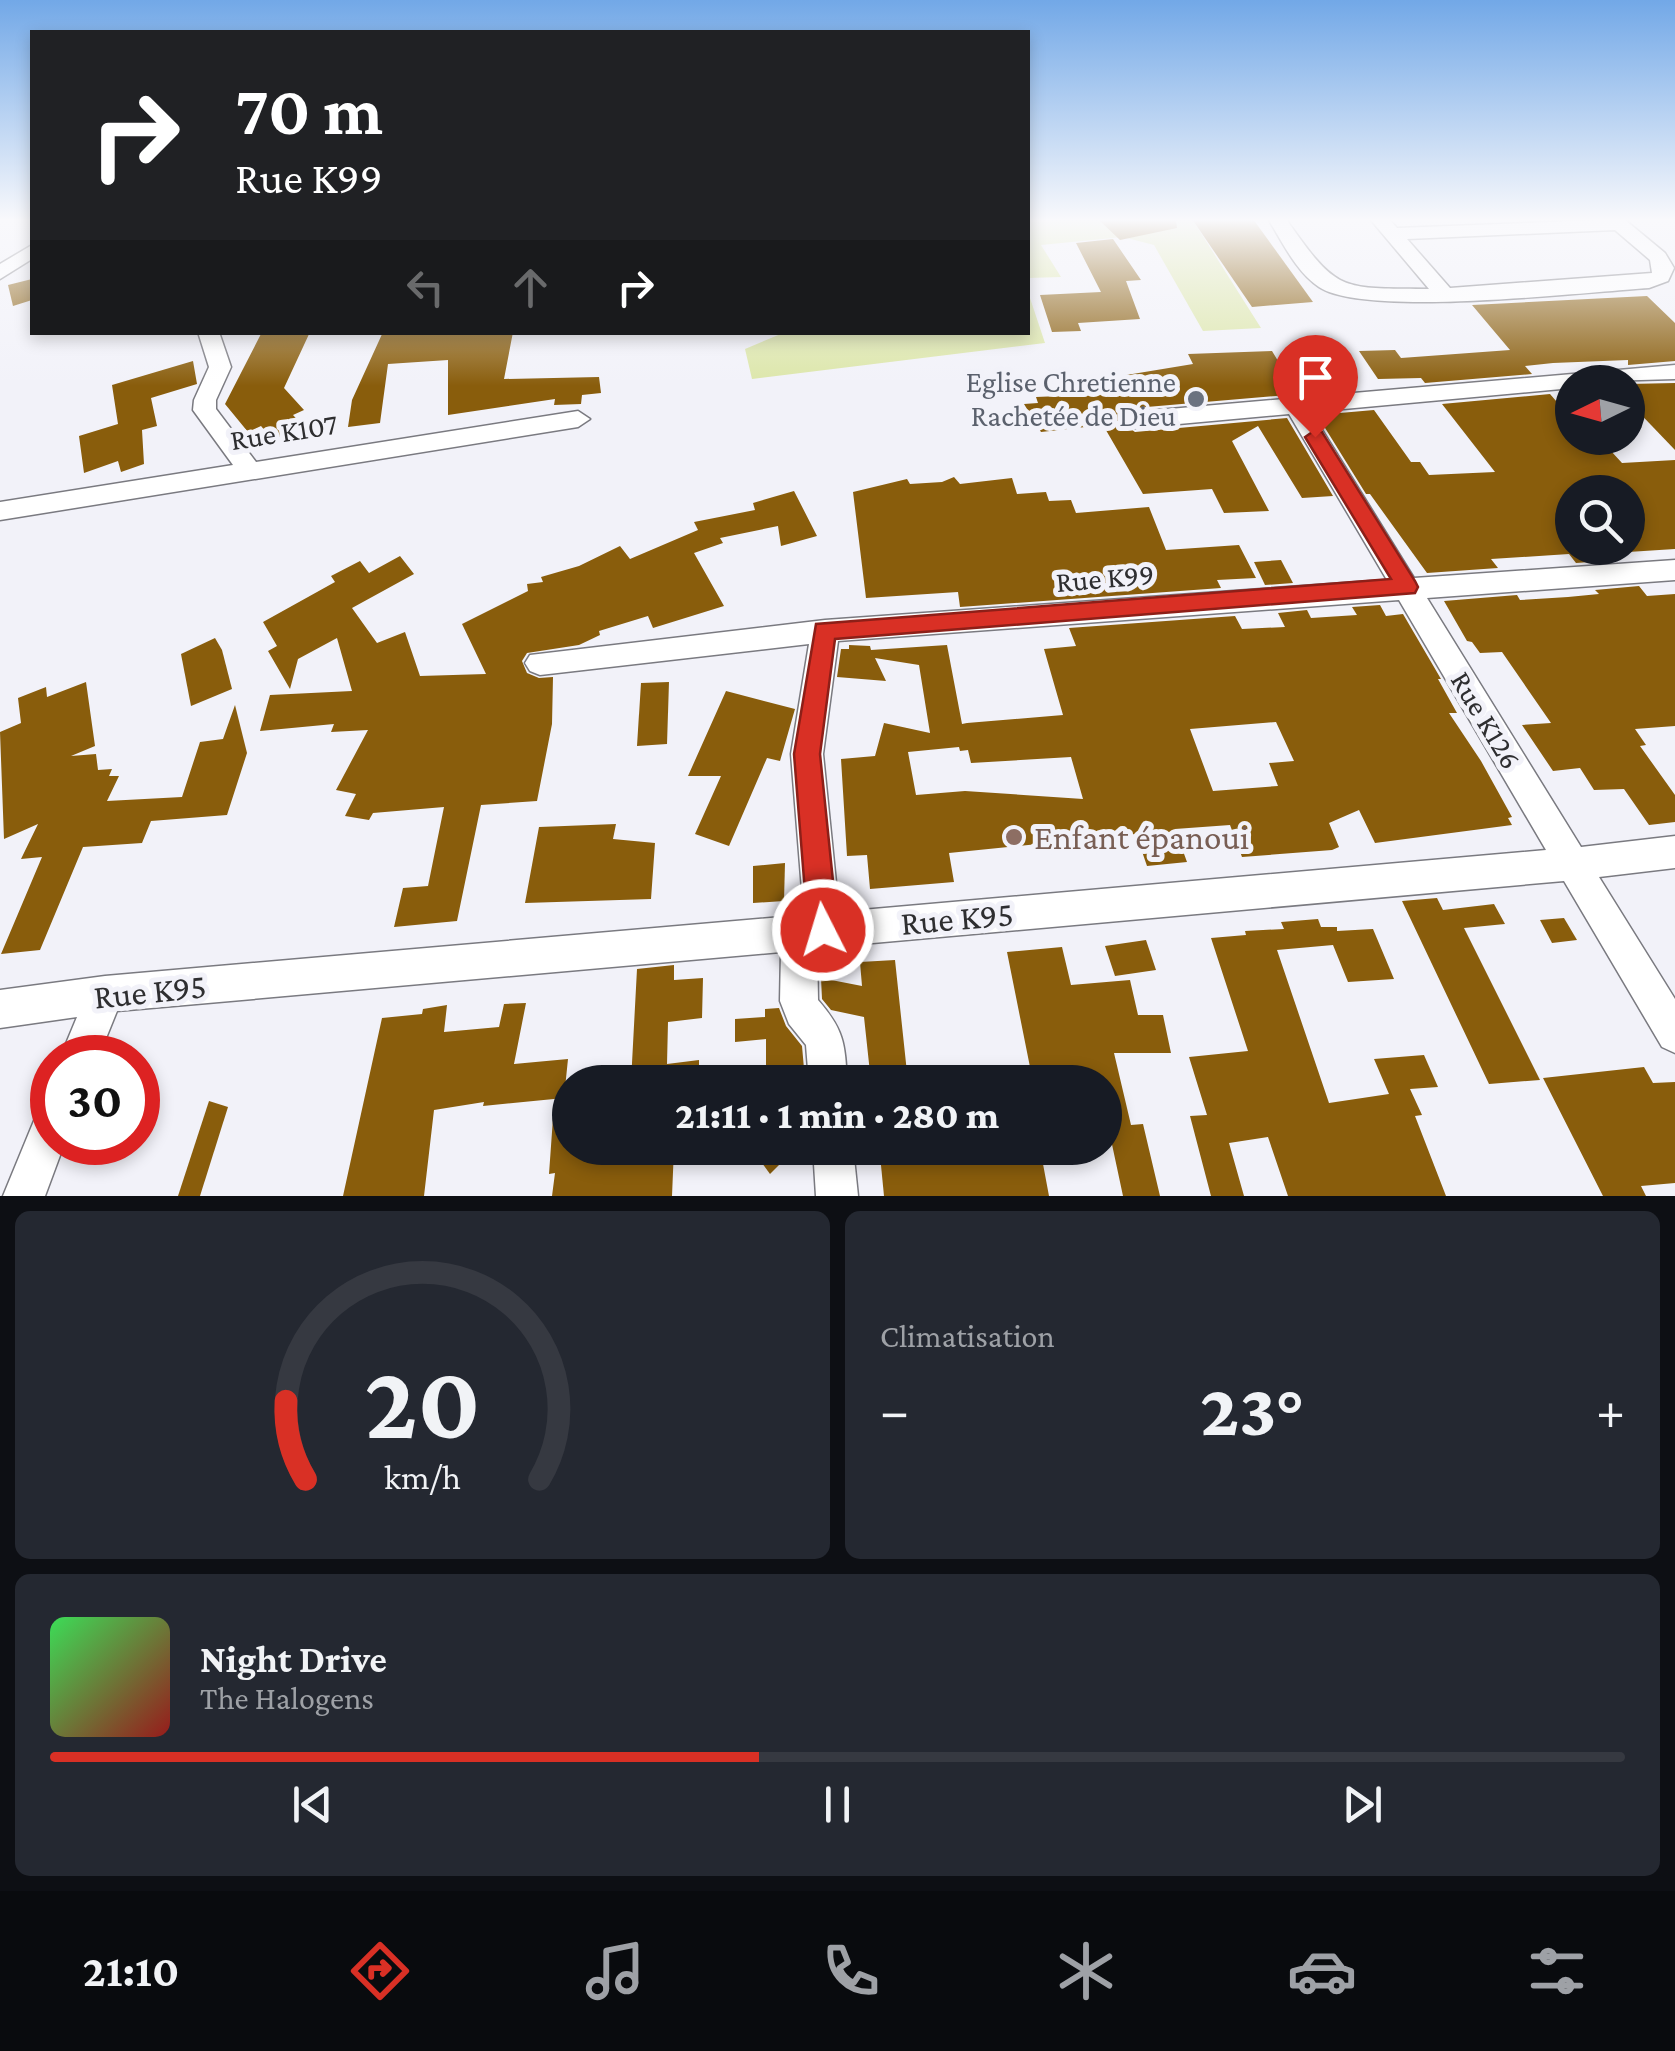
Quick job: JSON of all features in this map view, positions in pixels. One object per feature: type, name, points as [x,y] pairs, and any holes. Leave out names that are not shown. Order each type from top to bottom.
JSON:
[{"type":"street","points":[[1318,275],[1330,286],[1375,297],[1649,282],[1662,275]]},
{"type":"street","points":[[1427,275],[1443,293]]},
{"type":"street","points":[[209,335],[220,367],[205,400],[205,410],[250,470]]},
{"type":"street","points":[[1135,420],[1675,372]]},
{"type":"street","name":"Rue K126","points":[[1296,407],[1675,1034]]},
{"type":"street","name":"Rue K107","points":[[0,510],[578,419]]},
{"type":"street","name":"Rue K99","points":[[540,663],[824,631],[1675,570]]},
{"type":"street","points":[[824,631],[807,754],[811,931],[799,1001],[802,1011],[825,1037],[827,1065]]},
{"type":"street","name":"Rue K95","points":[[0,1008],[105,994],[1675,852]]},
{"type":"street","points":[[89,1035],[105,994]]},
{"type":"street","points":[[24,1196],[36,1165]]},
{"type":"street","points":[[834,1165],[836,1196]]},
{"type":"green space","points":[[1030,275],[1060,275],[1030,278]]},
{"type":"green space","points":[[1171,275],[1227,275],[1261,328],[1203,331]]},
{"type":"green space","points":[[1030,298],[1045,343],[752,379],[745,349],[778,335],[1030,335]]},
{"type":"building","points":[[1092,275],[1137,275],[1141,280],[1126,281],[1140,319],[1078,323],[1081,331],[1052,332],[1040,295],[1101,292]]},
{"type":"building","points":[[1230,275],[1293,275],[1313,302],[1252,307]]},
{"type":"building","points":[[30,280],[30,301],[13,306],[8,285]]},
{"type":"building","points":[[1647,296],[1675,323],[1675,361],[1628,365],[1628,360],[1553,363],[1525,366],[1532,374],[1425,383],[1421,378],[1378,379],[1359,351],[1395,350],[1401,358],[1510,350],[1472,305]]},
{"type":"building","points":[[260,335],[309,335],[284,388],[304,410],[293,415],[303,426],[273,440],[261,426],[248,432],[225,404]]},
{"type":"building","points":[[382,335],[512,335],[504,379],[599,377],[601,393],[582,395],[581,404],[554,405],[555,399],[448,415],[448,360],[388,364],[380,423],[348,427],[352,400]]},
{"type":"building","points":[[1272,351],[1298,394],[1135,408],[1119,421],[1135,432],[1287,418],[1333,496],[1302,498],[1258,426],[1232,441],[1269,511],[1224,513],[1212,489],[1143,494],[1103,425],[1041,432],[1024,404],[1038,403],[1036,397],[1061,396],[1054,377],[1076,376],[1078,383],[1193,364],[1188,354]]},
{"type":"building","points":[[193,361],[197,384],[151,398],[157,426],[142,430],[144,464],[121,472],[118,461],[84,473],[79,436],[118,424],[112,385]]},
{"type":"building","points":[[1675,383],[1675,450],[1645,419],[1645,384]]},
{"type":"building","points":[[1550,394],[1555,400],[1555,455],[1615,455],[1622,463],[1675,460],[1675,549],[1645,551],[1645,475],[1555,475],[1555,555],[1491,559],[1498,568],[1427,573],[1370,494],[1366,494],[1317,415],[1374,410],[1411,462],[1420,462],[1429,475],[1495,472],[1442,404]]},
{"type":"building","points":[[954,477],[960,484],[1012,478],[1017,494],[1046,492],[1049,501],[1071,500],[1076,513],[1149,507],[1166,550],[1239,545],[1256,578],[1217,580],[1221,588],[960,607],[958,592],[866,598],[853,492],[907,479],[910,484],[942,482]]},
{"type":"building","points":[[794,491],[817,536],[781,546],[778,526],[720,538],[723,543],[694,553],[724,606],[653,628],[648,616],[599,631],[600,635],[579,645],[527,653],[522,661],[527,673],[539,678],[553,677],[552,724],[537,801],[481,805],[457,921],[394,927],[403,888],[428,886],[444,807],[373,813],[369,820],[345,816],[356,794],[336,790],[368,730],[331,732],[334,724],[260,731],[270,695],[352,691],[337,638],[298,659],[290,689],[268,651],[277,646],[263,622],[335,582],[331,576],[360,561],[369,573],[400,556],[414,574],[352,608],[377,643],[405,632],[420,676],[486,674],[462,624],[528,591],[527,584],[543,582],[541,577],[579,566],[620,546],[630,559],[698,530],[694,522],[755,510],[753,503]]},
{"type":"building","points":[[1281,560],[1293,583],[1265,585],[1254,562]]},
{"type":"building","points":[[1639,586],[1647,596],[1675,594],[1675,726],[1635,729],[1646,745],[1640,746],[1675,795],[1675,822],[1649,825],[1624,789],[1594,790],[1580,768],[1553,771],[1522,725],[1551,723],[1502,652],[1480,653],[1467,641],[1444,601],[1517,595],[1520,600],[1568,597]]},
{"type":"building","points":[[1380,605],[1386,616],[1403,614],[1457,713],[1449,713],[1481,761],[1512,817],[1508,818],[1512,825],[1375,843],[1359,810],[1329,823],[1339,847],[1332,850],[1242,857],[1230,825],[1175,829],[1187,862],[1147,866],[1136,834],[949,853],[954,882],[870,889],[867,855],[847,856],[841,759],[875,756],[884,723],[930,733],[919,665],[875,658],[886,681],[837,677],[841,649],[849,649],[849,645],[870,646],[871,650],[947,645],[962,724],[1063,715],[1044,649],[1076,646],[1069,628],[1235,616],[1242,629],[1285,627],[1278,613],[1307,610],[1311,618],[1357,615],[1352,607]],"holes":[[[1276,722],[1294,761],[1269,763],[1278,786],[1213,791],[1190,729]],[[959,747],[960,751],[968,750],[971,763],[1071,757],[1083,799],[965,791],[916,795],[908,752]]]},
{"type":"building","points":[[215,638],[232,689],[191,706],[181,654]]},
{"type":"building","points":[[86,682],[95,746],[71,756],[96,754],[98,770],[112,769],[109,776],[119,776],[107,801],[182,797],[200,742],[223,739],[235,705],[247,753],[227,815],[151,821],[142,843],[83,847],[40,950],[1,954],[42,857],[21,859],[38,824],[4,839],[0,732],[21,723],[18,698],[46,687],[47,697]]},
{"type":"building","points":[[669,682],[667,744],[637,746],[641,683]]},
{"type":"building","points":[[726,691],[795,709],[780,761],[767,758],[729,846],[695,834],[721,776],[688,776]]},
{"type":"building","points":[[616,824],[613,839],[655,843],[651,899],[525,903],[539,827]]},
{"type":"building","points":[[785,863],[784,901],[753,903],[753,866]]},
{"type":"building","points":[[1437,898],[1443,910],[1494,904],[1505,924],[1464,928],[1540,1080],[1489,1084],[1402,901]]},
{"type":"building","points":[[1564,918],[1577,940],[1552,943],[1540,920]]},
{"type":"building","points":[[1318,919],[1321,927],[1337,927],[1337,931],[1373,929],[1394,979],[1348,982],[1333,945],[1277,950],[1329,1103],[1389,1094],[1374,1059],[1424,1055],[1438,1087],[1410,1089],[1422,1115],[1415,1116],[1446,1196],[1288,1196],[1268,1137],[1229,1143],[1244,1196],[1211,1196],[1190,1116],[1207,1115],[1189,1057],[1248,1051],[1211,938],[1284,929],[1281,922]]},
{"type":"building","points":[[1146,940],[1156,970],[1115,976],[1105,946]]},
{"type":"building","points":[[1062,947],[1071,985],[1130,980],[1138,1015],[1163,1015],[1171,1053],[1114,1053],[1117,1065],[1030,1065],[1007,952]]},
{"type":"building","points":[[895,960],[906,1065],[869,1065],[864,1017],[831,1010],[822,999],[821,978],[862,986],[860,962]]},
{"type":"building","points":[[674,965],[674,980],[703,978],[702,1018],[668,1022],[667,1064],[699,1060],[699,1065],[632,1065],[637,969]]},
{"type":"building","points":[[526,1003],[514,1064],[568,1059],[567,1065],[552,1065],[552,1099],[483,1106],[484,1102],[434,1110],[424,1196],[343,1196],[382,1018],[422,1014],[423,1009],[447,1005],[444,1032],[499,1027],[504,1004]]},
{"type":"building","points":[[779,1008],[786,1026],[802,1046],[804,1065],[766,1065],[766,1039],[735,1042],[735,1019],[765,1017],[765,1009]]},
{"type":"building","points":[[1644,1067],[1653,1083],[1675,1082],[1675,1183],[1641,1186],[1646,1196],[1603,1196],[1543,1078]]},
{"type":"building","points":[[1122,1087],[1131,1125],[1143,1124],[1160,1196],[1123,1196],[1116,1165],[1122,1165]]},
{"type":"building","points":[[209,1101],[228,1107],[200,1196],[178,1196]]},
{"type":"building","points":[[552,1132],[552,1165],[673,1165],[672,1196],[552,1196],[555,1173],[549,1174]]},
{"type":"building","points":[[763,1165],[779,1165],[770,1174]]},
{"type":"building","points":[[881,1165],[1043,1165],[1049,1196],[884,1196]]},
{"type":"place","name":"Eglise Chretienne Rachetée de Dieu","points":[[1196,399]]},
{"type":"place","name":"Enfant épanoui","points":[[1014,837]]},
{"type":"route","points":[[823,930],[807,754],[824,631],[1407,587],[1315,437]]}]
